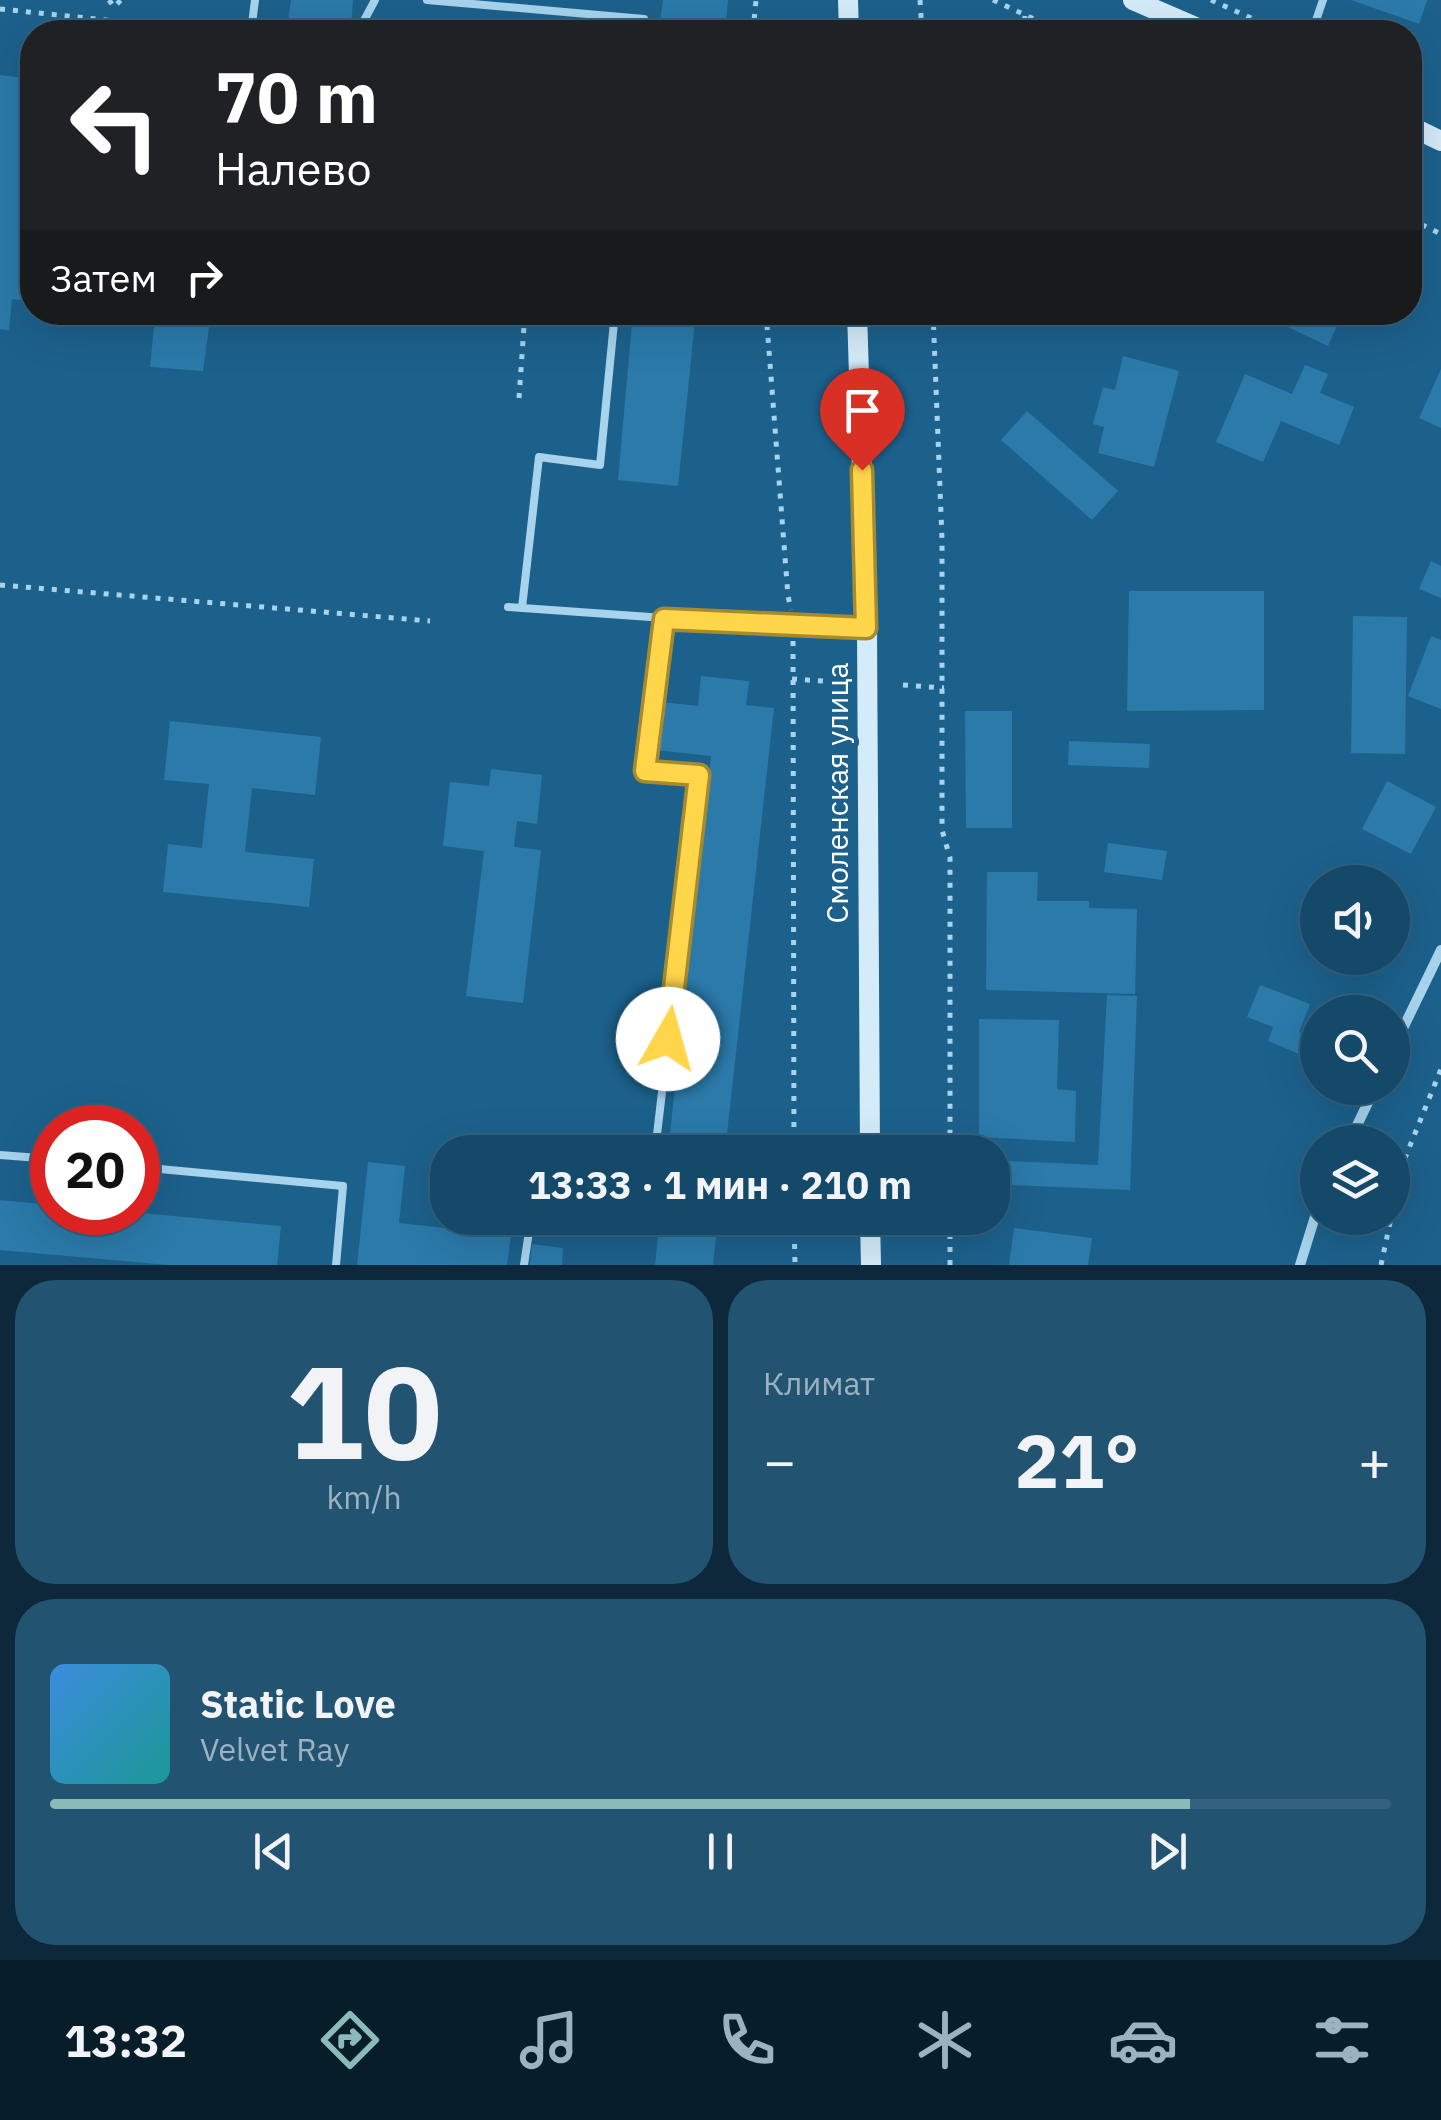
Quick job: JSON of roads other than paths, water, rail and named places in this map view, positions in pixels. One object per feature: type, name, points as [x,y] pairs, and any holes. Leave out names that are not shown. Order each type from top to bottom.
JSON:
[{"type":"main road","points":[[1133,0],[1178,20]]},
{"type":"main road","name":"Смоленская улица","points":[[858,325],[866,628],[870,1135]]},
{"type":"main road","points":[[870,1235],[870,1265]]},
{"type":"street","points":[[1410,1014],[1441,950]]},
{"type":"street","points":[[1300,1265],[1309,1235]]},
{"type":"lane","points":[[427,0],[644,20]]},
{"type":"lane","points":[[522,608],[539,457],[600,465],[614,325]]},
{"type":"lane","points":[[508,607],[866,628]]},
{"type":"lane","points":[[656,1135],[699,775],[645,771],[664,619]]},
{"type":"lane","points":[[0,1154],[30,1157]]},
{"type":"lane","points":[[160,1169],[342,1186],[336,1265]]},
{"type":"lane","points":[[524,1265],[528,1235]]}]
